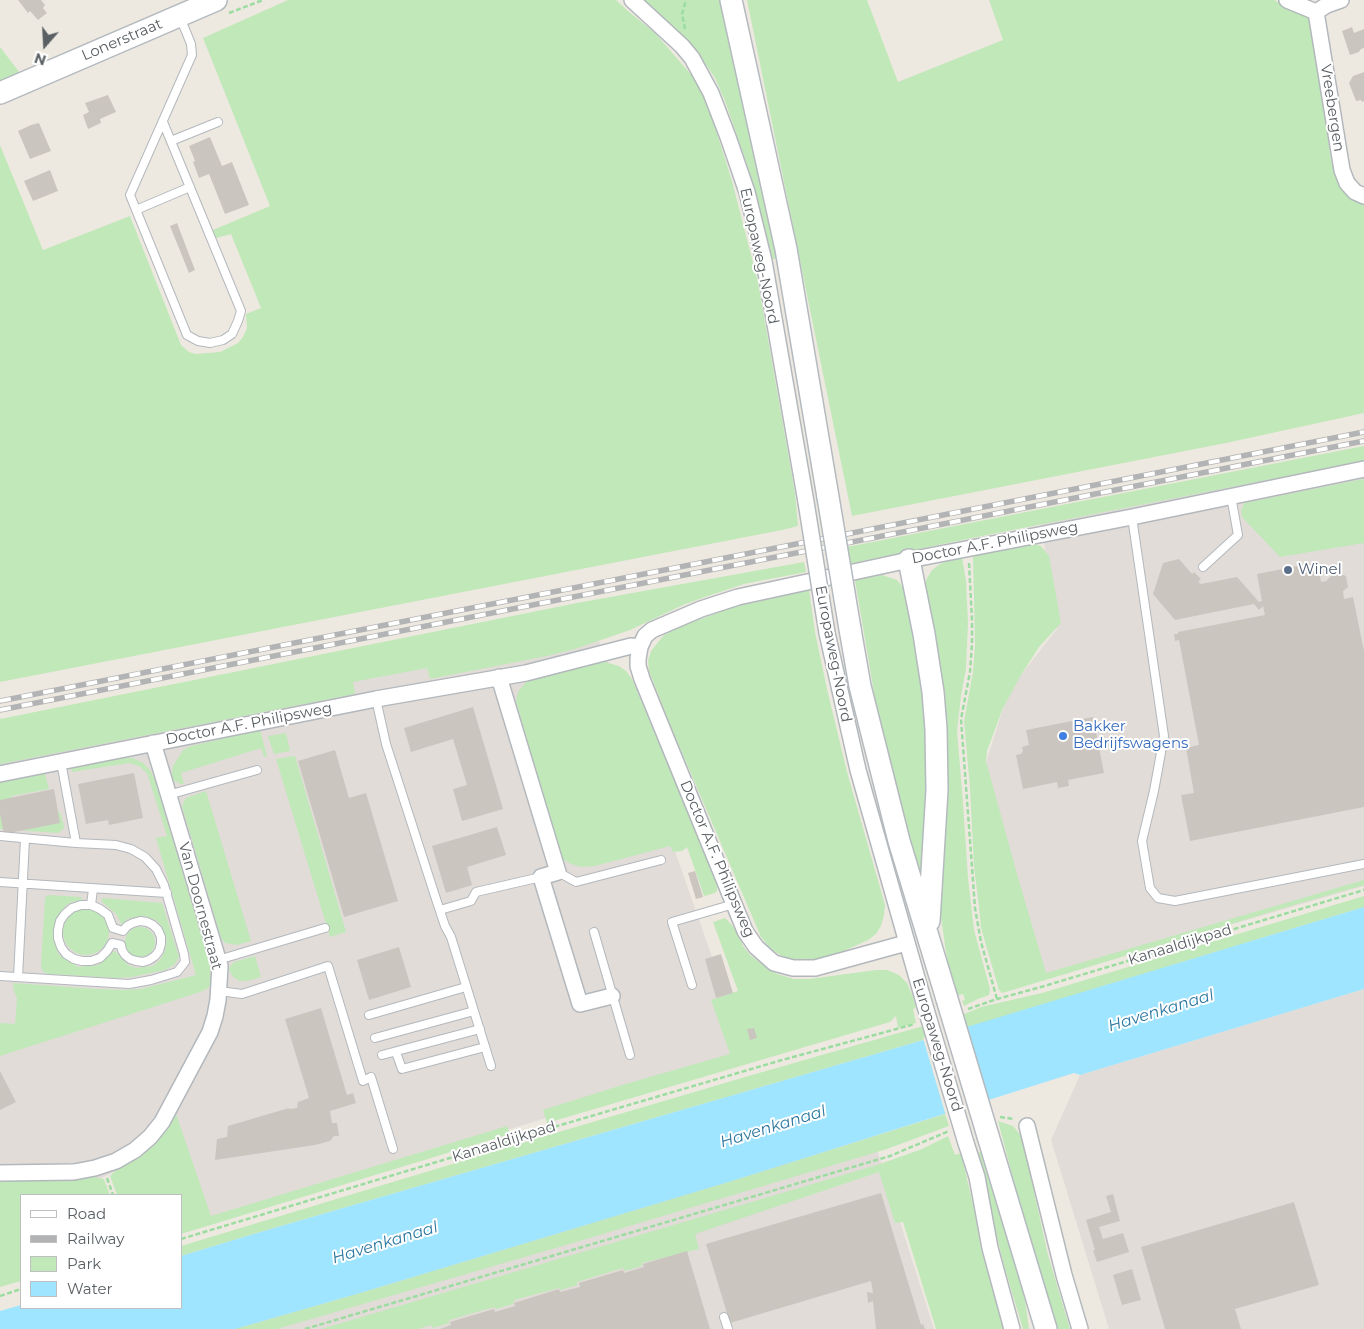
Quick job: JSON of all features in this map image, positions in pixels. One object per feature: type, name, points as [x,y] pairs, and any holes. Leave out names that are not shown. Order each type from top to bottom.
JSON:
[{"type":"main road","name":"Lonerstraat","points":[[0,93],[216,0]]},
{"type":"main road","name":"Europaweg-Noord","points":[[731,0],[786,249],[860,686],[899,841],[1046,1329]]},
{"type":"main road","points":[[909,560],[924,634],[933,692],[936,730],[937,790],[928,936]]},
{"type":"street","name":"Europaweg-Noord","points":[[632,0],[678,42],[692,58],[712,93],[747,192],[764,261],[827,633],[858,770],[906,942],[977,1177],[990,1248],[1012,1329]]},
{"type":"street","points":[[1287,0],[1316,12],[1341,0]]},
{"type":"street","name":"Vreebergen","points":[[1316,12],[1342,170],[1347,183],[1355,192],[1364,196]]},
{"type":"street","name":"Doctor A.F. Philipsweg","points":[[906,942],[815,968],[793,968],[774,963],[756,947],[746,931],[734,904],[642,679],[638,666],[640,647],[645,636],[652,630],[701,609],[738,597],[909,560],[1132,517],[1364,469]]},
{"type":"street","name":"Doctor A.F. Philipsweg","points":[[0,774],[376,699],[526,674],[631,646],[640,647]]},
{"type":"street","points":[[499,677],[558,872],[541,877],[580,1004],[612,996]]},
{"type":"street","name":"Van Doornestraat","points":[[0,1173],[74,1172],[116,1161],[135,1150],[150,1137],[162,1122],[210,1032],[219,991],[220,966],[153,743]]},
{"type":"street","points":[[1027,1126],[1064,1275],[1080,1329]]},
{"type":"lane","points":[[163,122],[241,311],[232,334],[223,340],[210,343],[198,341],[187,335],[130,195],[192,55],[191,44],[180,16]]},
{"type":"lane","points":[[171,142],[218,122]]},
{"type":"lane","points":[[136,210],[190,187]]},
{"type":"lane","points":[[1203,568],[1238,535],[1230,496]]},
{"type":"lane","points":[[1132,517],[1164,736],[1142,841],[1150,888],[1158,898],[1176,901],[1364,864]]},
{"type":"lane","points":[[376,699],[386,744],[440,910],[451,937],[491,1066]]},
{"type":"lane","points":[[60,762],[76,844]]},
{"type":"lane","points":[[168,795],[257,770]]},
{"type":"lane","points":[[0,836],[76,844],[116,845],[138,852],[151,862],[161,876],[184,954],[184,962],[177,972],[138,984],[0,976]]},
{"type":"lane","points":[[18,977],[25,839]]},
{"type":"lane","points":[[558,872],[576,882],[661,860]]},
{"type":"lane","points":[[440,910],[471,901],[476,892],[541,877]]},
{"type":"lane","points":[[0,882],[167,893]]},
{"type":"lane","points":[[91,906],[93,889]]},
{"type":"lane","points":[[692,984],[672,922],[734,904]]},
{"type":"lane","points":[[81,905],[100,909],[108,915],[113,928],[112,943],[107,951],[100,958],[91,961],[74,959],[66,954],[58,938],[60,921],[72,908],[81,905]]},
{"type":"lane","points":[[140,921],[153,925],[161,937],[161,944],[155,956],[143,962],[136,962],[130,959],[121,945],[123,931],[133,923],[140,921]]},
{"type":"lane","points":[[113,928],[123,931]]},
{"type":"lane","points":[[218,960],[325,928]]},
{"type":"lane","points":[[594,932],[630,1055]]},
{"type":"lane","points":[[112,943],[121,945]]},
{"type":"lane","points":[[219,991],[242,994],[328,966],[363,1080],[372,1077],[393,1149]]},
{"type":"lane","points":[[369,1015],[466,987]]},
{"type":"lane","points":[[376,1038],[474,1011]]},
{"type":"lane","points":[[382,1055],[480,1029]]},
{"type":"lane","points":[[396,1052],[402,1069],[485,1046]]},
{"type":"lane","points":[[724,1317],[728,1329]]},
{"type":"path","points":[[678,42],[686,33],[682,14],[686,0]]},
{"type":"path","points":[[968,548],[972,643],[970,672],[961,719],[975,908],[981,942],[997,999]]},
{"type":"path","name":"Kanaaldijkpad","points":[[966,1010],[997,999],[1364,890]]},
{"type":"path","name":"Kanaaldijkpad","points":[[182,1239],[782,1060],[920,1023]]},
{"type":"path","points":[[305,1329],[890,1156],[948,1131]]},
{"type":"path","points":[[0,1296],[20,1289]]},
{"type":"shaded area","points":[[1364,455],[1364,886],[1043,979],[986,762],[1009,690],[1057,629],[1040,518]]},
{"type":"shaded area","points":[[584,607],[611,668],[747,1057],[204,1222],[156,1145],[127,1166],[95,1181],[0,1182],[0,720]]},
{"type":"shaded area","points":[[1364,989],[1364,1329],[1109,1329],[1051,1140],[1080,1075]]},
{"type":"shaded area","points":[[873,1137],[934,1329],[235,1329],[360,1293]]},
{"type":"green space","points":[[288,0],[616,0],[655,33],[694,78],[709,108],[732,181],[758,282],[795,493],[798,526],[0,682],[0,145],[43,250],[130,216],[181,345],[189,352],[196,354],[220,352],[238,343],[247,328],[246,314],[261,308],[231,234],[216,238],[213,230],[270,206],[203,38]]},
{"type":"green space","points":[[644,0],[720,0],[742,83],[778,259],[773,259],[749,170],[715,78],[698,53]]},
{"type":"green space","points":[[747,0],[867,0],[898,82],[1003,40],[989,0],[1274,0],[1302,11],[1309,17],[1311,23],[1331,160],[1339,185],[1346,194],[1364,204],[1364,413],[1226,443],[852,516]]},
{"type":"green space","points":[[0,47],[20,73],[0,81]]},
{"type":"green space","points":[[1364,446],[1364,461],[972,538],[850,564],[847,547]]},
{"type":"green space","points":[[1363,479],[1364,543],[1280,557],[1242,517],[1241,511],[1244,503]]},
{"type":"green space","points":[[1034,544],[1041,546],[1049,556],[1061,623],[1039,647],[1003,708],[987,751],[986,761],[1046,973],[1364,880],[1364,885],[1009,991],[1002,993],[999,990],[981,928],[974,867],[964,721],[973,672],[975,644],[973,556]]},
{"type":"green space","points":[[962,557],[966,581],[968,623],[966,669],[957,731],[968,878],[974,930],[990,989],[989,995],[964,1006],[962,1001],[965,1000],[963,994],[955,996],[940,910],[924,587],[932,570],[940,564]]},
{"type":"green space","points":[[804,562],[806,572],[744,584],[705,597],[683,605],[630,630],[575,649],[430,679],[427,668],[353,682],[355,694],[0,764],[0,719],[577,603]]},
{"type":"green space","points":[[882,575],[897,580],[910,596],[931,748],[924,888],[879,722],[855,580]]},
{"type":"green space","points":[[809,590],[815,632],[847,772],[885,905],[881,926],[876,934],[868,940],[817,961],[798,962],[780,955],[769,947],[761,937],[671,727],[649,671],[648,661],[651,651],[664,635],[679,627],[734,607]]},
{"type":"green space","points":[[597,662],[619,666],[632,679],[698,837],[717,886],[715,893],[704,896],[687,847],[682,851],[673,852],[670,846],[595,866],[581,867],[561,858],[516,701],[518,692],[526,682]]},
{"type":"green space","points":[[260,730],[267,756],[264,757],[261,748],[181,773],[184,784],[172,780],[173,766],[183,750],[191,746]]},
{"type":"green space","points":[[286,733],[290,751],[274,754],[268,736]]},
{"type":"green space","points":[[295,756],[346,932],[330,937],[276,759]]},
{"type":"green space","points":[[122,758],[133,758],[143,763],[150,770],[155,780],[210,965],[211,984],[207,989],[200,992],[0,1056],[0,1023],[15,1024],[17,998],[13,983],[125,990],[141,989],[196,975],[156,838],[167,836],[147,773],[139,766],[129,763],[72,772],[71,769],[73,767]]},
{"type":"green space","points":[[45,774],[49,789],[11,796],[16,820],[60,812],[64,826],[63,829],[58,833],[0,829],[0,781]]},
{"type":"green space","points":[[206,791],[251,941],[237,945],[225,943],[221,938],[182,806],[186,798]]},
{"type":"green space","points":[[49,895],[81,897],[82,900],[65,906],[54,935],[58,954],[78,967],[98,965],[114,951],[128,965],[136,968],[153,966],[160,960],[165,951],[167,939],[161,925],[156,920],[144,916],[137,917],[127,919],[122,925],[116,914],[101,901],[103,898],[162,903],[179,957],[174,965],[165,970],[132,977],[116,978],[48,974],[41,968],[41,963],[45,899]]},
{"type":"green space","points":[[1364,896],[1364,907],[966,1028],[962,1015],[981,1007],[1042,993]]},
{"type":"green space","points":[[86,909],[99,913],[105,919],[109,932],[105,945],[99,951],[86,955],[73,951],[67,945],[63,932],[67,919],[73,913]]},
{"type":"green space","points":[[725,918],[739,935],[743,946],[750,955],[777,974],[794,979],[809,979],[887,970],[899,975],[907,983],[913,997],[916,1008],[913,1009],[916,1023],[898,1028],[896,1016],[890,1022],[547,1123],[543,1110],[730,1054],[711,1000],[738,991],[713,922]]},
{"type":"green space","points":[[140,927],[151,931],[155,942],[151,953],[140,957],[129,953],[125,942],[129,931]]},
{"type":"green space","points":[[255,956],[261,977],[247,981],[240,981],[234,978],[229,968],[234,962]]},
{"type":"green space","points":[[923,1026],[927,1039],[182,1256],[182,1246],[752,1075]]},
{"type":"green space","points":[[176,1114],[211,1216],[507,1126],[510,1134],[182,1234],[182,1194],[117,1194],[110,1176],[155,1143],[166,1131]]},
{"type":"green space","points":[[945,1114],[949,1126],[887,1149],[277,1329],[235,1329],[735,1180]]},
{"type":"green space","points":[[998,1121],[1013,1126],[1022,1137],[1048,1255],[1070,1329],[1055,1329]]},
{"type":"green space","points":[[948,1136],[955,1155],[961,1153],[981,1249],[1004,1329],[936,1329],[903,1222],[895,1223],[879,1172],[695,1234],[699,1249],[642,1263],[642,1266],[625,1271],[623,1268],[577,1282],[577,1285],[561,1290],[559,1288],[514,1300],[513,1304],[496,1309],[494,1307],[449,1320],[449,1323],[433,1328],[431,1325],[418,1329],[321,1329],[877,1165],[922,1149]]},
{"type":"green space","points":[[984,1151],[1022,1279],[1029,1329],[1023,1329],[993,1222],[988,1190],[978,1153]]},
{"type":"green space","points":[[94,1177],[104,1179],[110,1194],[20,1194],[20,1281],[0,1287],[0,1181]]},
{"type":"water","name":"Havenkanaal","points":[[1364,907],[1364,989],[1080,1075],[1074,1073],[735,1180],[235,1329],[0,1329],[0,1311],[20,1305],[20,1309],[182,1309],[182,1256],[927,1039]]},
{"type":"pier","points":[[966,1025],[989,1102],[946,1116],[923,1038]]},
{"type":"building","points":[[18,0],[41,0],[45,5],[43,8],[47,13],[38,20],[30,11],[28,13]]},
{"type":"building","points":[[1352,27],[1354,33],[1364,29],[1364,48],[1350,55],[1342,31]]},
{"type":"building","points":[[1364,72],[1364,101],[1356,101],[1349,83],[1353,76]]},
{"type":"building","points":[[108,95],[116,112],[100,119],[101,123],[88,129],[83,115],[89,112],[85,103]]},
{"type":"building","points":[[39,123],[51,151],[30,159],[18,131]]},
{"type":"building","points":[[210,137],[222,166],[232,162],[249,205],[225,214],[209,174],[199,178],[189,146]]},
{"type":"building","points":[[50,170],[58,191],[33,201],[24,181]]},
{"type":"building","points":[[177,223],[195,270],[189,273],[170,226]]},
{"type":"building","points":[[1179,559],[1192,574],[1194,572],[1201,579],[1198,582],[1201,584],[1237,577],[1259,602],[1262,601],[1257,574],[1318,562],[1321,582],[1327,581],[1335,572],[1346,576],[1348,587],[1343,591],[1344,599],[1353,597],[1364,651],[1364,807],[1190,841],[1181,795],[1194,793],[1186,748],[1199,745],[1179,640],[1175,641],[1174,634],[1265,615],[1263,606],[1259,610],[1254,604],[1175,620],[1153,594],[1163,563]]},
{"type":"building","points":[[473,707],[503,809],[462,821],[453,789],[467,785],[453,739],[411,752],[404,728]]},
{"type":"building","points":[[1093,717],[1104,773],[1068,780],[1069,786],[1058,788],[1057,782],[1023,789],[1016,755],[1021,754],[1023,751],[1022,747],[1029,745],[1026,730]]},
{"type":"building","points":[[335,750],[349,798],[366,793],[398,901],[344,917],[298,761]]},
{"type":"building","points":[[134,773],[143,818],[109,825],[108,820],[86,824],[78,784]]},
{"type":"building","points":[[54,789],[60,823],[4,834],[0,814],[0,800]]},
{"type":"building","points":[[497,827],[506,855],[467,867],[472,885],[446,893],[432,846]]},
{"type":"building","points":[[695,871],[703,897],[696,899],[688,873]]},
{"type":"building","points":[[399,947],[411,987],[369,1000],[357,960]]},
{"type":"building","points":[[721,954],[733,993],[716,998],[705,959]]},
{"type":"building","points":[[321,1008],[347,1095],[353,1093],[356,1103],[330,1111],[332,1123],[337,1123],[339,1136],[334,1136],[330,1141],[315,1145],[215,1160],[217,1139],[227,1137],[228,1126],[289,1108],[297,1108],[298,1102],[309,1098],[285,1019]]},
{"type":"building","points":[[754,1028],[757,1038],[750,1040],[747,1029]]},
{"type":"building","points":[[0,1071],[16,1102],[0,1110]]},
{"type":"building","points":[[881,1193],[921,1325],[923,1324],[925,1329],[876,1329],[873,1301],[868,1303],[867,1292],[873,1293],[871,1281],[730,1323],[706,1244]]},
{"type":"building","points":[[1113,1194],[1120,1221],[1099,1227],[1103,1239],[1123,1233],[1129,1252],[1097,1262],[1086,1220],[1111,1212],[1106,1196]]},
{"type":"building","points":[[1294,1202],[1319,1285],[1235,1309],[1241,1329],[1165,1329],[1141,1247]]},
{"type":"building","points":[[687,1251],[710,1329],[440,1329],[451,1325],[450,1322],[494,1309],[495,1312],[515,1306],[514,1303],[559,1289],[560,1292],[580,1287],[579,1283],[623,1270],[624,1273],[644,1267],[643,1264]]},
{"type":"building","points":[[1132,1269],[1141,1300],[1122,1305],[1113,1275]]},
{"type":"railway","points":[[0,701],[1364,432]]},
{"type":"railway","points":[[0,710],[1364,441]]},
{"type":"place","name":"Winel","points":[[1288,570]]},
{"type":"place","name":"Bakker Bedrijfswagens","points":[[1063,736]]}]
